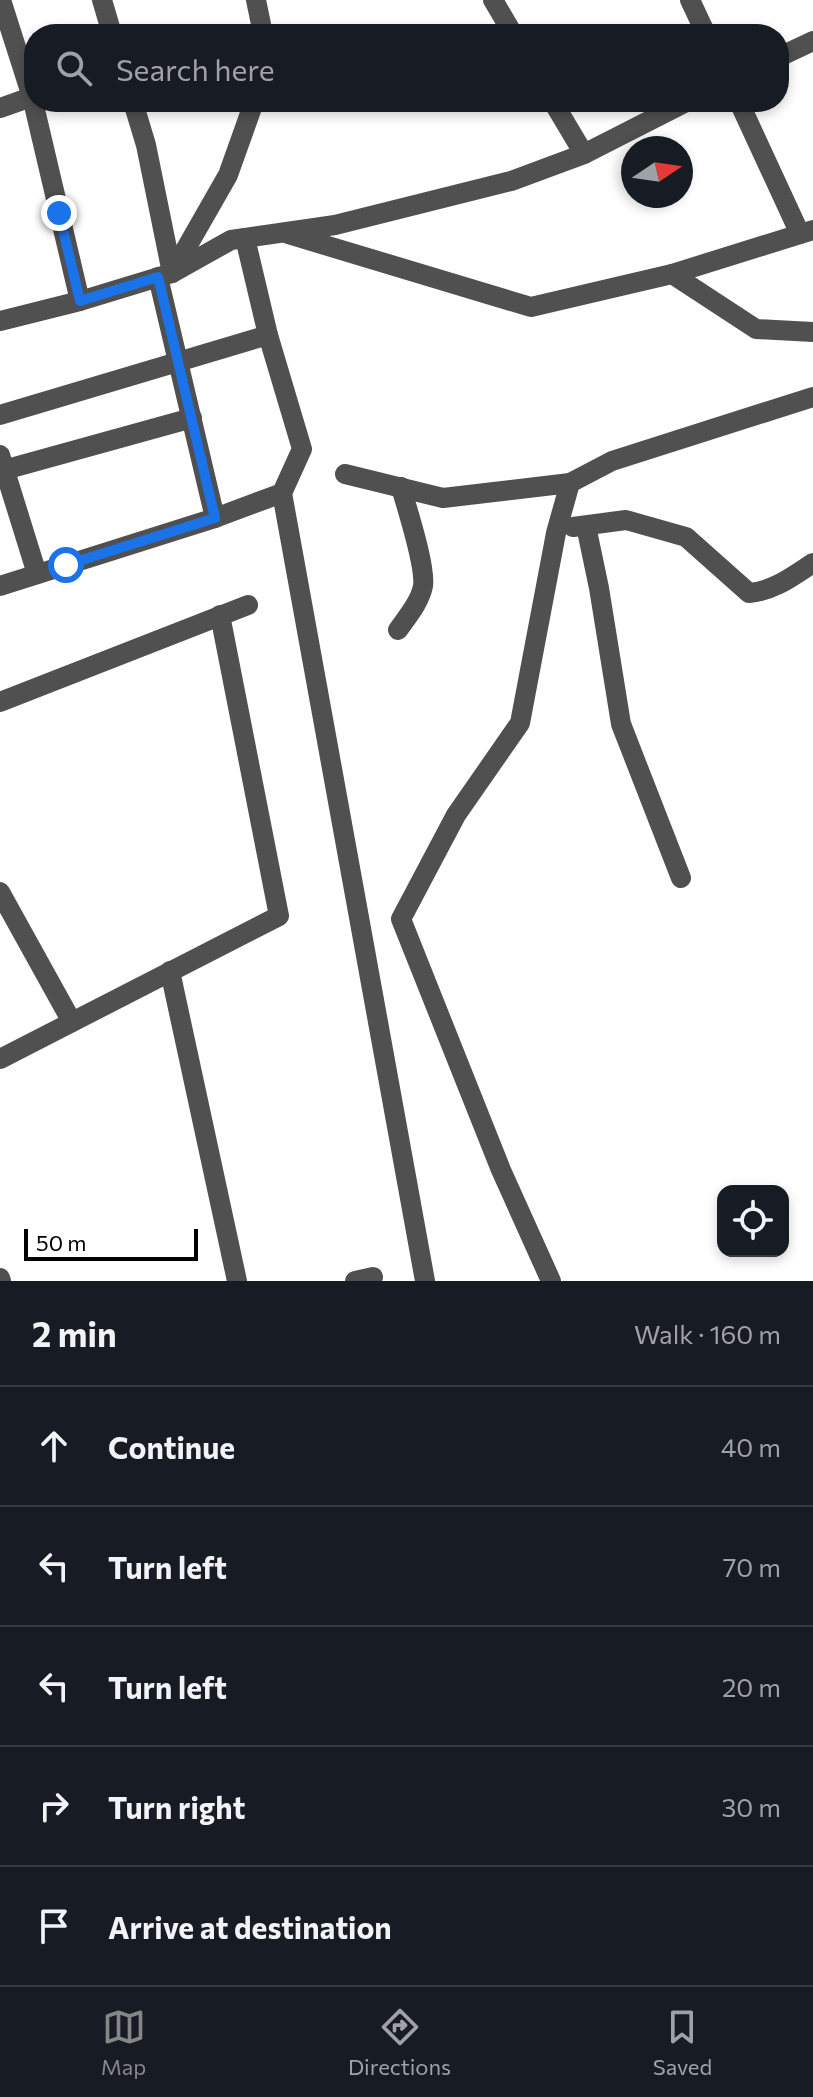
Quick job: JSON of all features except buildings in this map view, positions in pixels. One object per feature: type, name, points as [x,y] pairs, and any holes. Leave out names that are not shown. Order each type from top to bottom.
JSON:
[{"type":"street","points":[[1,0],[24,69]]},
{"type":"street","points":[[102,0],[109,24]]},
{"type":"street","points":[[256,0],[261,24]]},
{"type":"street","points":[[493,0],[507,24]]},
{"type":"street","points":[[690,0],[701,24]]},
{"type":"street","points":[[789,52],[813,41]]},
{"type":"street","points":[[0,108],[24,99]]},
{"type":"street","points":[[37,112],[80,301]]},
{"type":"street","points":[[136,112],[146,145],[178,362],[215,518]]},
{"type":"street","points":[[165,275],[228,175],[250,112]]},
{"type":"street","points":[[559,112],[584,154]]},
{"type":"street","points":[[0,321],[165,275],[231,240],[335,225],[511,181],[584,154],[666,112]]},
{"type":"street","points":[[281,232],[531,307],[672,274],[806,232],[744,112]]},
{"type":"street","points":[[245,238],[268,335],[302,449],[282,493],[425,1281]]},
{"type":"street","points":[[672,274],[756,329],[813,332]]},
{"type":"street","points":[[0,415],[268,335]]},
{"type":"street","points":[[345,474],[443,498],[570,483],[612,461],[813,397]]},
{"type":"street","points":[[37,574],[2,463],[192,418]]},
{"type":"street","points":[[551,1281],[501,1170],[401,919],[456,815],[520,723],[557,530],[570,483]]},
{"type":"street","points":[[398,630],[419,598],[423,585],[401,487]]},
{"type":"street","points":[[0,586],[215,518],[282,493]]},
{"type":"street","points":[[557,530],[626,520],[686,537],[749,593],[776,586],[813,563]]},
{"type":"street","points":[[586,526],[621,724],[681,878]]},
{"type":"street","points":[[0,702],[248,605]]},
{"type":"street","points":[[0,1059],[279,916],[220,615]]},
{"type":"street","points":[[0,892],[72,1022]]},
{"type":"street","points":[[170,971],[237,1281]]},
{"type":"route","points":[[59,213],[80,301],[158,277],[215,518],[66,565]]}]
